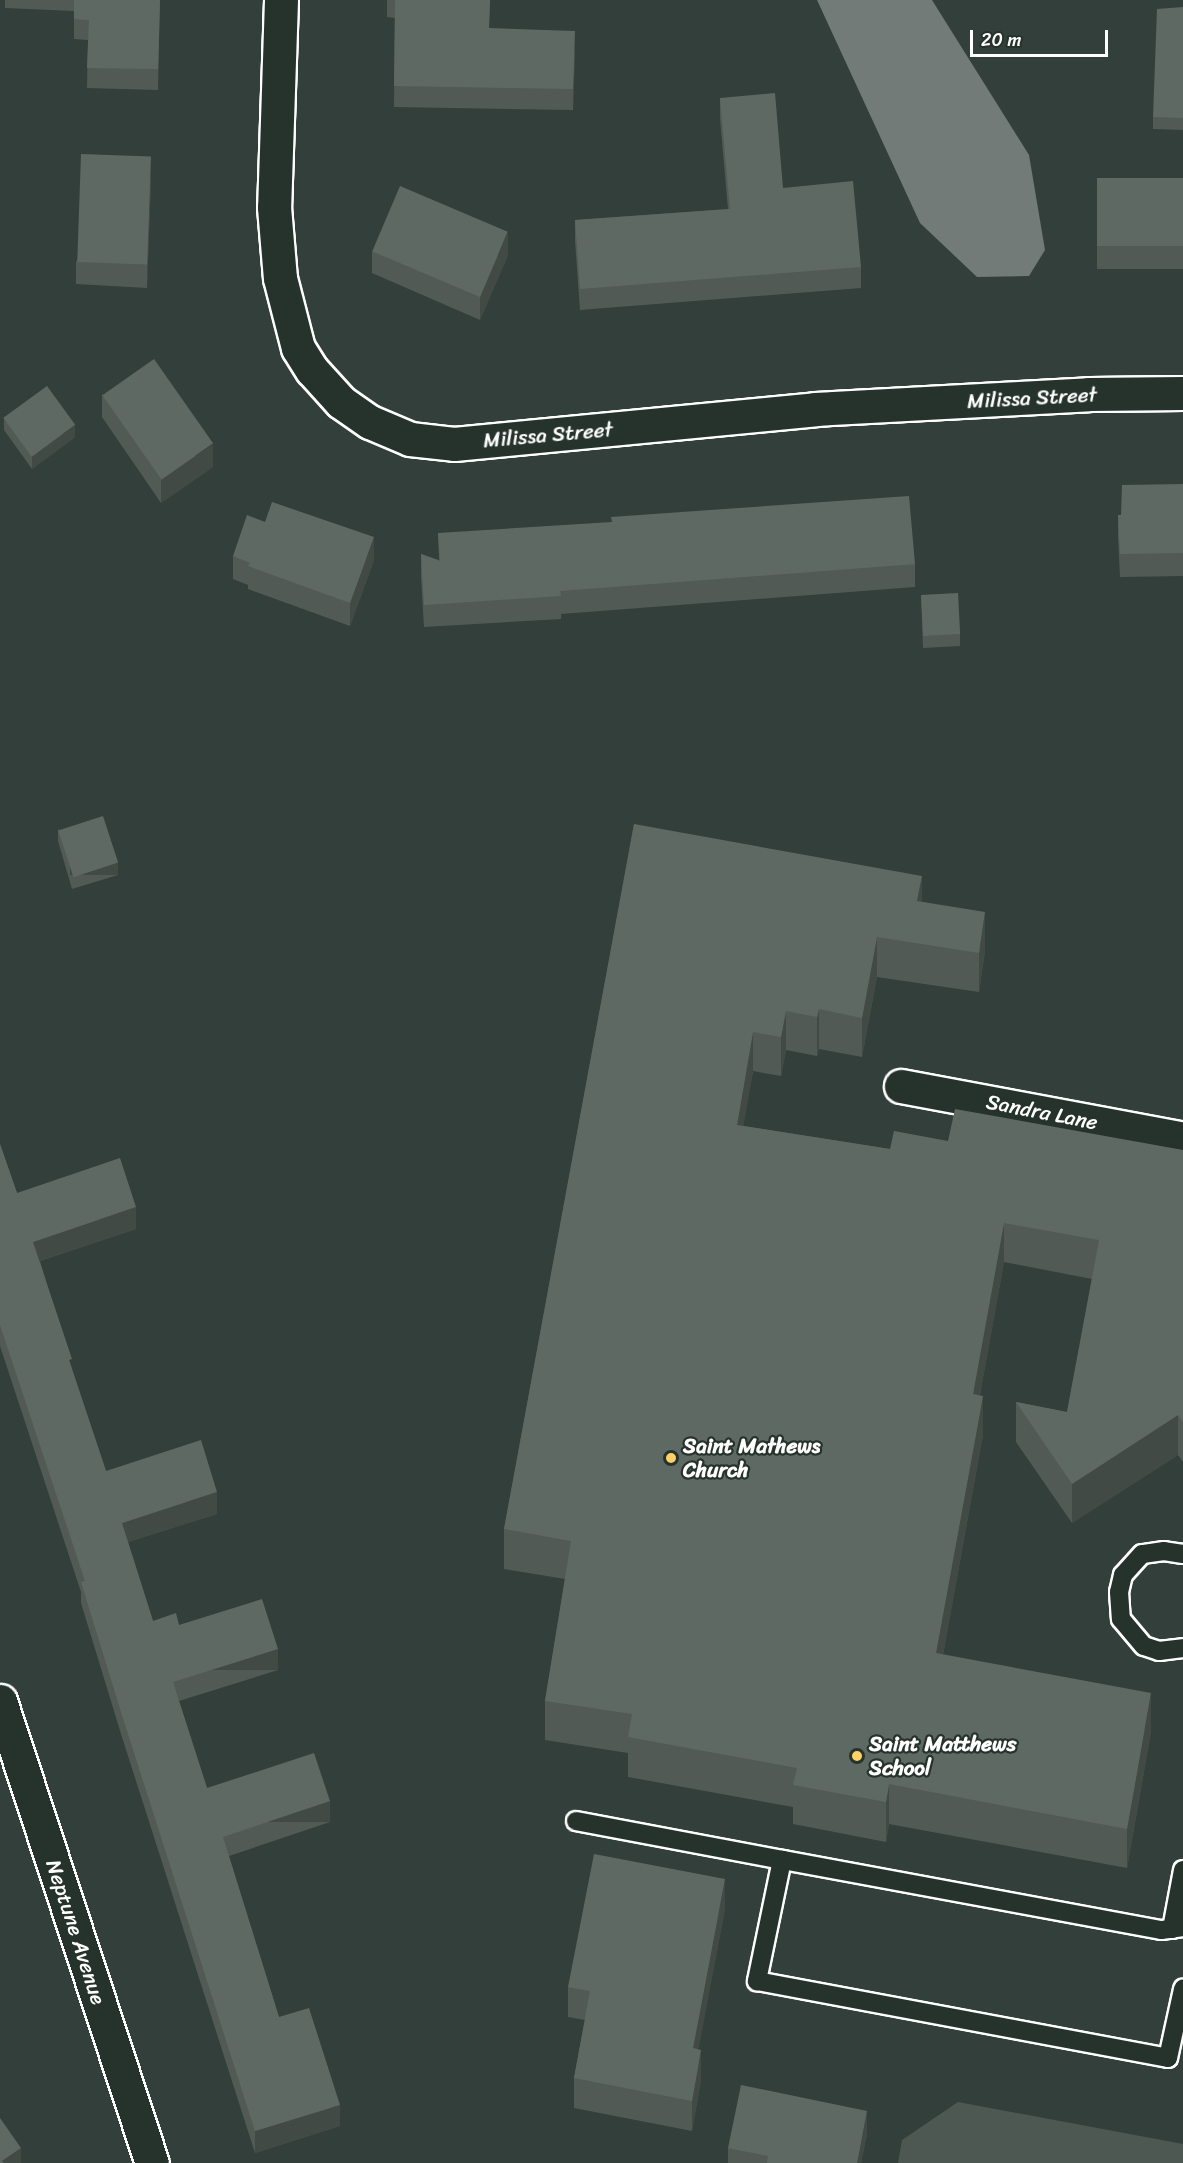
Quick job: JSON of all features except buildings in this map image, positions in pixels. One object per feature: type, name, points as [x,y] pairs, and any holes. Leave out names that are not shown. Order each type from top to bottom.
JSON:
[{"type":"street","name":"Milissa Street","points":[[281,0],[274,207],[280,278],[298,348],[312,370],[341,402],[370,422],[411,439],[454,444],[815,409],[1089,394],[1183,393]]},
{"type":"street","name":"Sandra Lane","points":[[901,1086],[1183,1139]]},
{"type":"street","name":"Neptune Avenue","points":[[0,1701],[152,2163]]},
{"type":"lane","points":[[1183,1554],[1164,1551],[1143,1554],[1123,1575],[1119,1592],[1121,1619],[1144,1646],[1159,1651],[1183,1648]]},
{"type":"lane","points":[[576,1821],[1161,1930],[1178,1928],[1183,1870]]},
{"type":"lane","points":[[782,1860],[757,1981],[1168,2058],[1183,1989]]},
{"type":"shaded area","points":[[817,0],[932,0],[1029,155],[1045,250],[1029,276],[977,277],[920,223]]},
{"type":"shaded area","points":[[958,2102],[1183,2144],[1183,2163],[898,2163],[902,2140]]},
{"type":"place","name":"Saint Mathews Church","points":[[671,1458]]},
{"type":"place","name":"Saint Matthews School","points":[[857,1756]]}]
